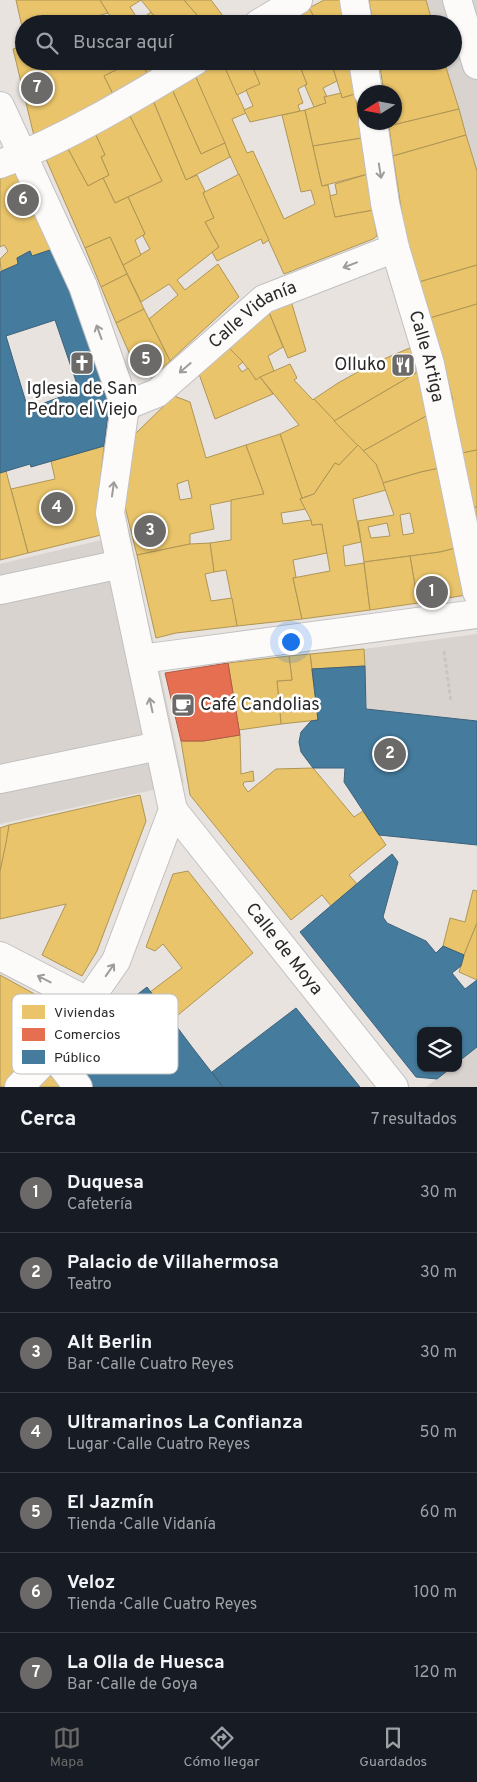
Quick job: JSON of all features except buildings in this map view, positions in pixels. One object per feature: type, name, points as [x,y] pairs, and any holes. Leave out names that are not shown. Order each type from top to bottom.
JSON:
[{"type":"street","points":[[273,15],[298,0]]},
{"type":"street","points":[[354,0],[356,15]]},
{"type":"street","points":[[457,0],[462,15]]},
{"type":"street","points":[[462,16],[477,65]]},
{"type":"street","points":[[12,159],[125,103],[180,70]]},
{"type":"street","points":[[365,70],[367,85]]},
{"type":"street","points":[[0,106],[12,159],[83,286],[125,406],[110,513],[171,798],[116,961],[92,994]]},
{"type":"street","name":"Calle Artiga","points":[[374,130],[385,203],[395,248],[430,364],[477,592]]},
{"type":"street","name":"Calle Vidanía","points":[[125,406],[157,393],[264,299],[395,248]]},
{"type":"street","points":[[0,590],[121,564]]},
{"type":"street","points":[[141,660],[477,614]]},
{"type":"street","points":[[0,779],[159,746]]},
{"type":"street","name":"Calle de Moya","points":[[171,798],[394,1087]]},
{"type":"street","points":[[0,956],[73,994]]},
{"type":"street","points":[[19,1087],[31,1074]]},
{"type":"street","points":[[68,1074],[78,1087]]},
{"type":"path","points":[[439,620],[451,702]]},
{"type":"shaded area","points":[[426,0],[477,0],[477,171],[447,70],[462,70],[462,15],[430,15]]},
{"type":"shaded area","points":[[127,534],[157,656],[184,783],[0,824],[0,564]]},
{"type":"shaded area","points":[[477,634],[477,721],[366,709],[364,649]]},
{"type":"shaded area","points":[[477,1047],[477,1087],[426,1087],[446,1072],[462,1072],[462,1059]]},
{"type":"place","name":"La Olla de Huesca","points":[[37,88]]},
{"type":"place","name":"Veloz","points":[[23,200]]},
{"type":"place","name":"El Jazmín","points":[[146,360]]},
{"type":"place","name":"Iglesia de San Pedro el Viejo","points":[[82,363]]},
{"type":"place","name":"Olluko","points":[[403,365]]},
{"type":"place","name":"Ultramarinos La Confianza","points":[[57,508]]},
{"type":"place","name":"Alt Berlin","points":[[150,531]]},
{"type":"place","name":"Duquesa","points":[[432,592]]},
{"type":"place","name":"Café Candolias","points":[[183,705]]},
{"type":"place","name":"Palacio de Villahermosa","points":[[390,754]]}]
